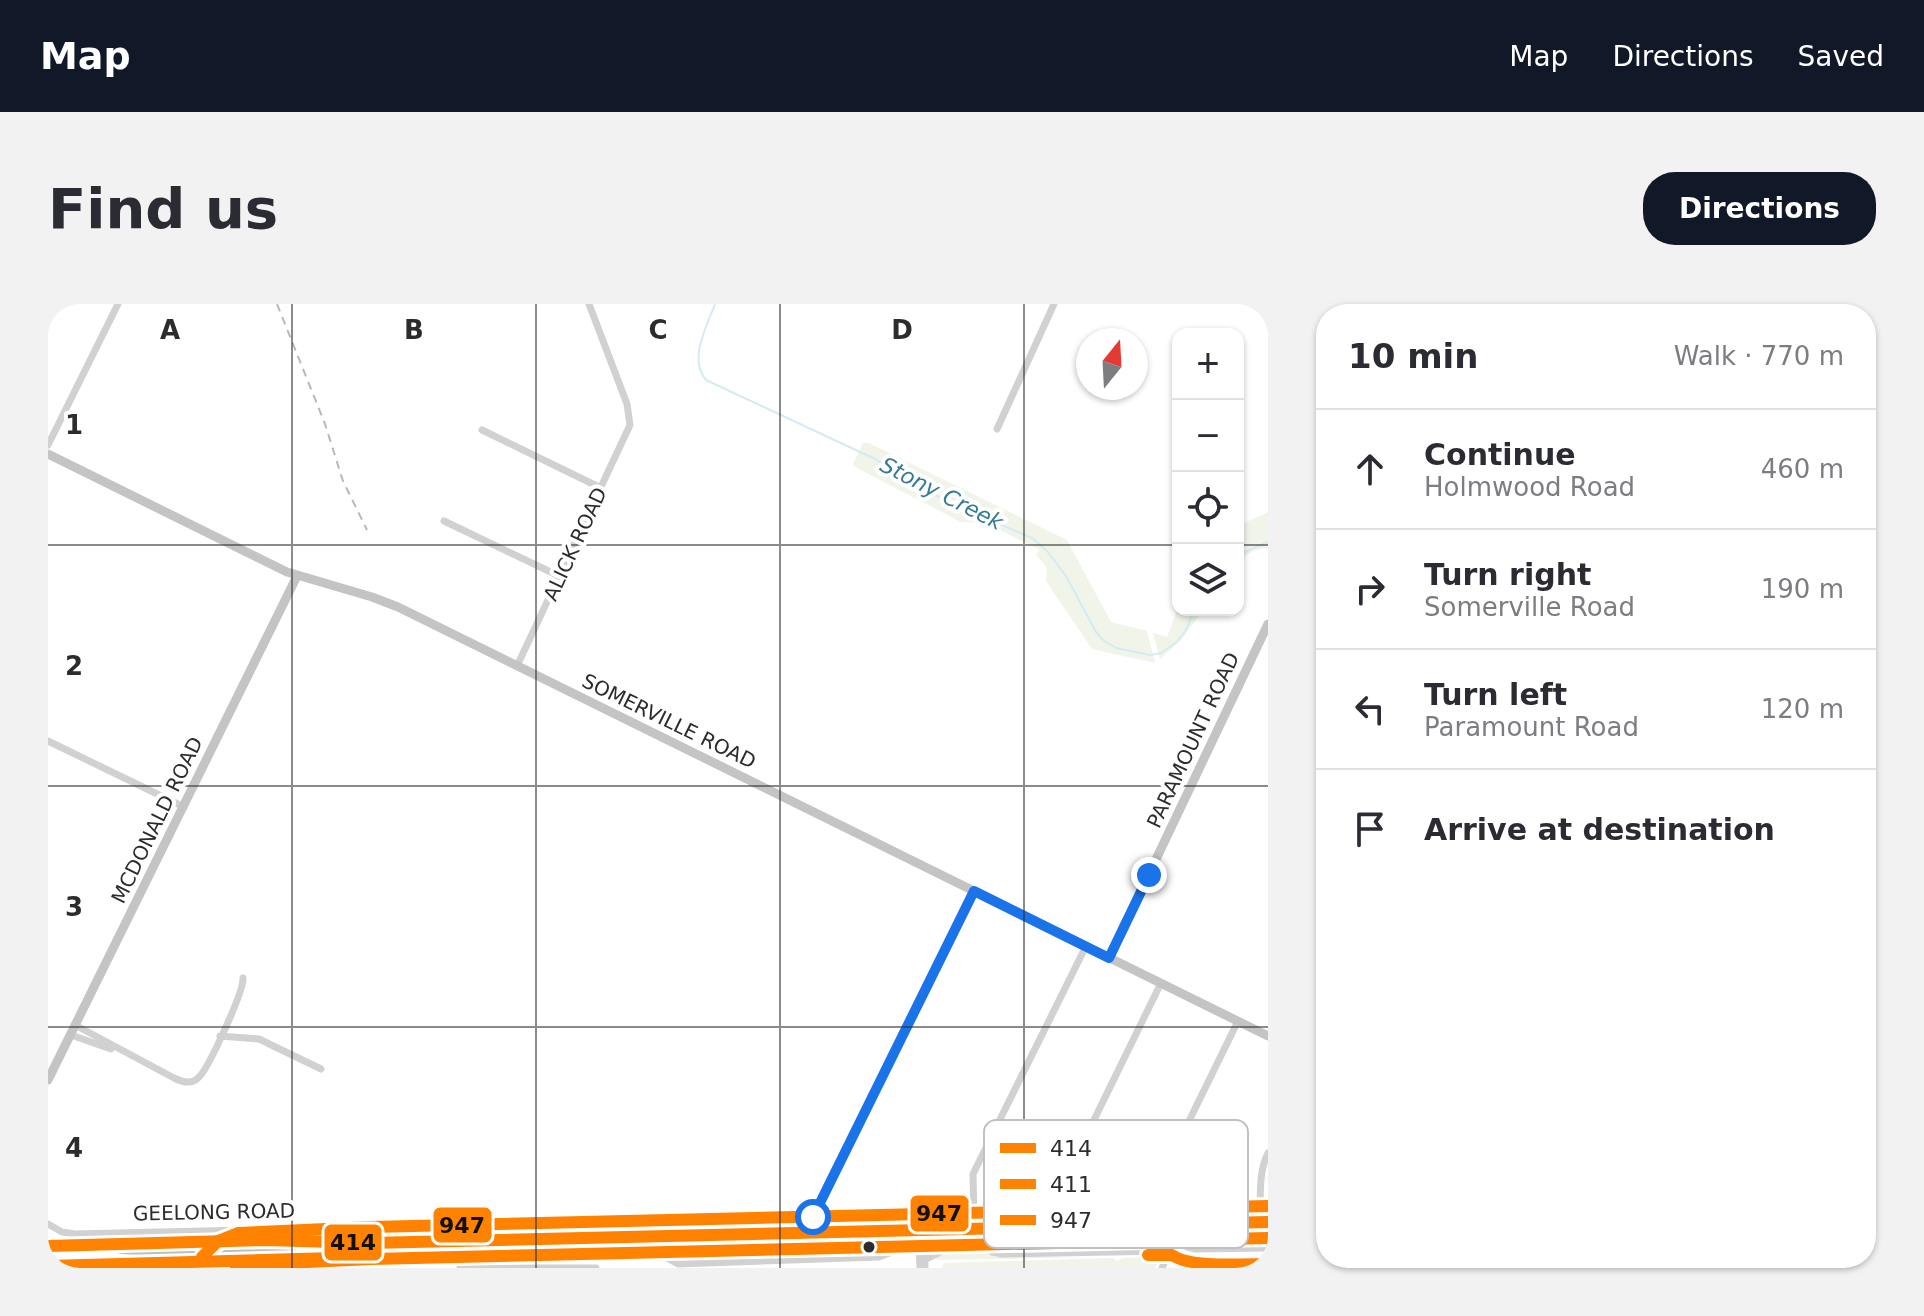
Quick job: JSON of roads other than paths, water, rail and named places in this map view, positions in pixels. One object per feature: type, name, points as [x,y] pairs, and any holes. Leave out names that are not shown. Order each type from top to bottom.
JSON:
[{"type":"highway","name":"GEELONG ROAD","points":[[48,1246],[266,1240],[370,1243],[669,1237],[984,1227]]},
{"type":"highway","points":[[104,1245],[138,1252],[201,1250],[220,1264],[240,1249],[370,1243]]},
{"type":"highway","name":"GEELONG ROAD","points":[[48,1266],[220,1264],[266,1259],[298,1264],[636,1251],[983,1243]]},
{"type":"main road","name":"SOMERVILLE ROAD","points":[[48,454],[297,576],[395,606],[1268,1036]]},
{"type":"main road","name":"MCDONALD ROAD","points":[[48,1080],[297,576]]},
{"type":"main road","name":"PARAMOUNT ROAD","points":[[1109,958],[1268,624]]},
{"type":"main road","points":[[255,1268],[266,1259]]},
{"type":"street","points":[[48,445],[118,304]]},
{"type":"street","name":"ALICK ROAD","points":[[517,666],[631,420],[589,304]]},
{"type":"street","points":[[997,429],[1054,304]]},
{"type":"street","points":[[482,430],[601,488]]},
{"type":"street","points":[[444,521],[559,576]]},
{"type":"street","points":[[48,741],[184,807]]},
{"type":"street","points":[[812,1221],[974,891]]},
{"type":"street","points":[[1000,1120],[1086,946]]},
{"type":"street","points":[[73,1030],[174,1078],[191,1082],[202,1073],[241,993],[243,978]]},
{"type":"street","points":[[1094,1120],[1161,983]]},
{"type":"street","points":[[1189,1120],[1238,1021]]},
{"type":"street","points":[[220,1036],[259,1039],[321,1069]]},
{"type":"street","points":[[974,1218],[973,1174],[984,1152]]},
{"type":"street","points":[[1263,1223],[1260,1171],[1268,1153]]},
{"type":"street","name":"GEELONG ROAD","points":[[917,1245],[879,1257],[678,1264],[665,1257],[657,1234],[659,1227],[664,1225],[856,1220],[920,1227],[984,1218]]},
{"type":"street","points":[[856,1220],[864,1232]]},
{"type":"street","name":"GEELONG ROAD","points":[[48,1224],[72,1234],[624,1221]]},
{"type":"street","points":[[418,1241],[436,1226]]},
{"type":"street","name":"GEELONG ROAD","points":[[384,1227],[418,1241]]},
{"type":"street","points":[[920,1227],[917,1245],[923,1268]]},
{"type":"street","points":[[923,1268],[926,1259],[956,1244]]},
{"type":"street","points":[[917,1245],[926,1259]]},
{"type":"street","name":"GEELONG ROAD","points":[[988,1248],[1002,1254],[1167,1251]]},
{"type":"street","points":[[1162,1268],[1168,1248]]},
{"type":"street","name":"GEELONG ROAD","points":[[1190,1248],[1268,1248]]},
{"type":"street","points":[[460,1268],[596,1268]]},
{"type":"waterway","name":"Stony Creek","points":[[715,304],[699,353],[701,372],[706,380],[875,459],[913,484],[955,505],[1032,538],[1047,551],[1066,576],[1103,640],[1116,648],[1150,655],[1161,653],[1177,642],[1192,616]]},
{"type":"waterway","name":"Stony Creek","points":[[1244,552],[1268,542]]},
{"type":"railway","points":[[277,304],[325,424],[343,481],[367,530]]}]
